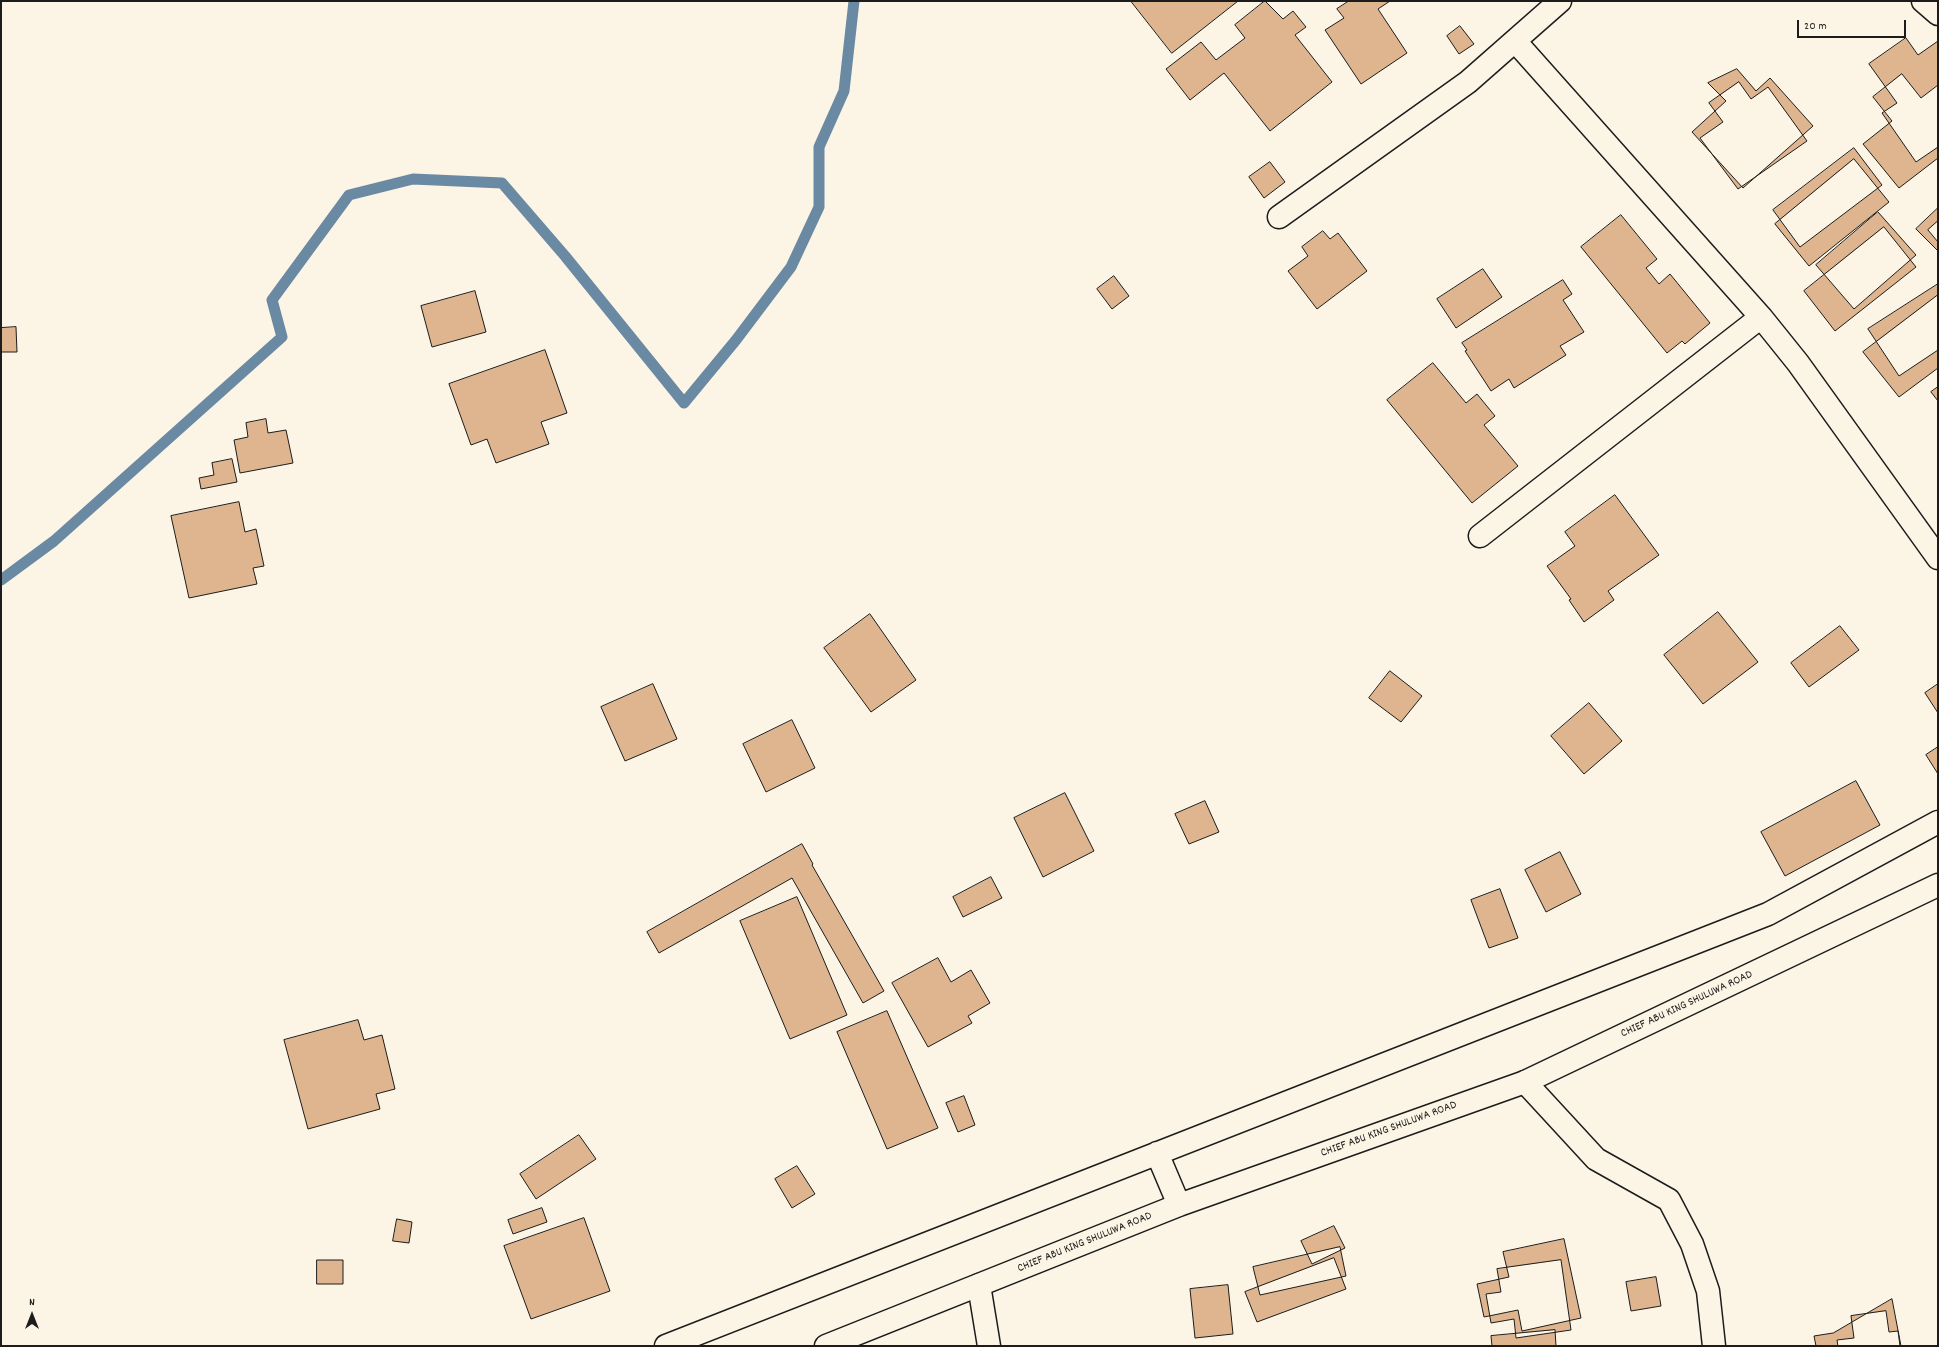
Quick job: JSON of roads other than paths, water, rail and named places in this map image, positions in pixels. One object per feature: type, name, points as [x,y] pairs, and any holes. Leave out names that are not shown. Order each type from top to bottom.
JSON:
[{"type":"street","points":[[1280,217],[1468,82],[1560,1]]},
{"type":"street","points":[[1923,1],[1938,14]]},
{"type":"street","points":[[1515,41],[1761,317],[1798,363],[1938,558]]},
{"type":"street","points":[[1480,536],[1761,317]]},
{"type":"street","points":[[666,1346],[1768,914],[1938,822]]},
{"type":"street","name":"CHIEF ABU KING SHULUWA ROAD","points":[[826,1346],[1179,1205],[1525,1082],[1938,885]]},
{"type":"street","points":[[1525,1082],[1596,1160],[1669,1200],[1692,1244],[1708,1291],[1714,1346]]},
{"type":"street","points":[[1157,1154],[1179,1205]]},
{"type":"street","points":[[979,1285],[989,1346]]},
{"type":"waterway","points":[[1,580],[54,541],[282,337],[272,300],[349,195],[413,179],[502,183],[565,256],[684,403],[736,340],[791,267],[819,207],[819,147],[844,91],[854,1]]}]
